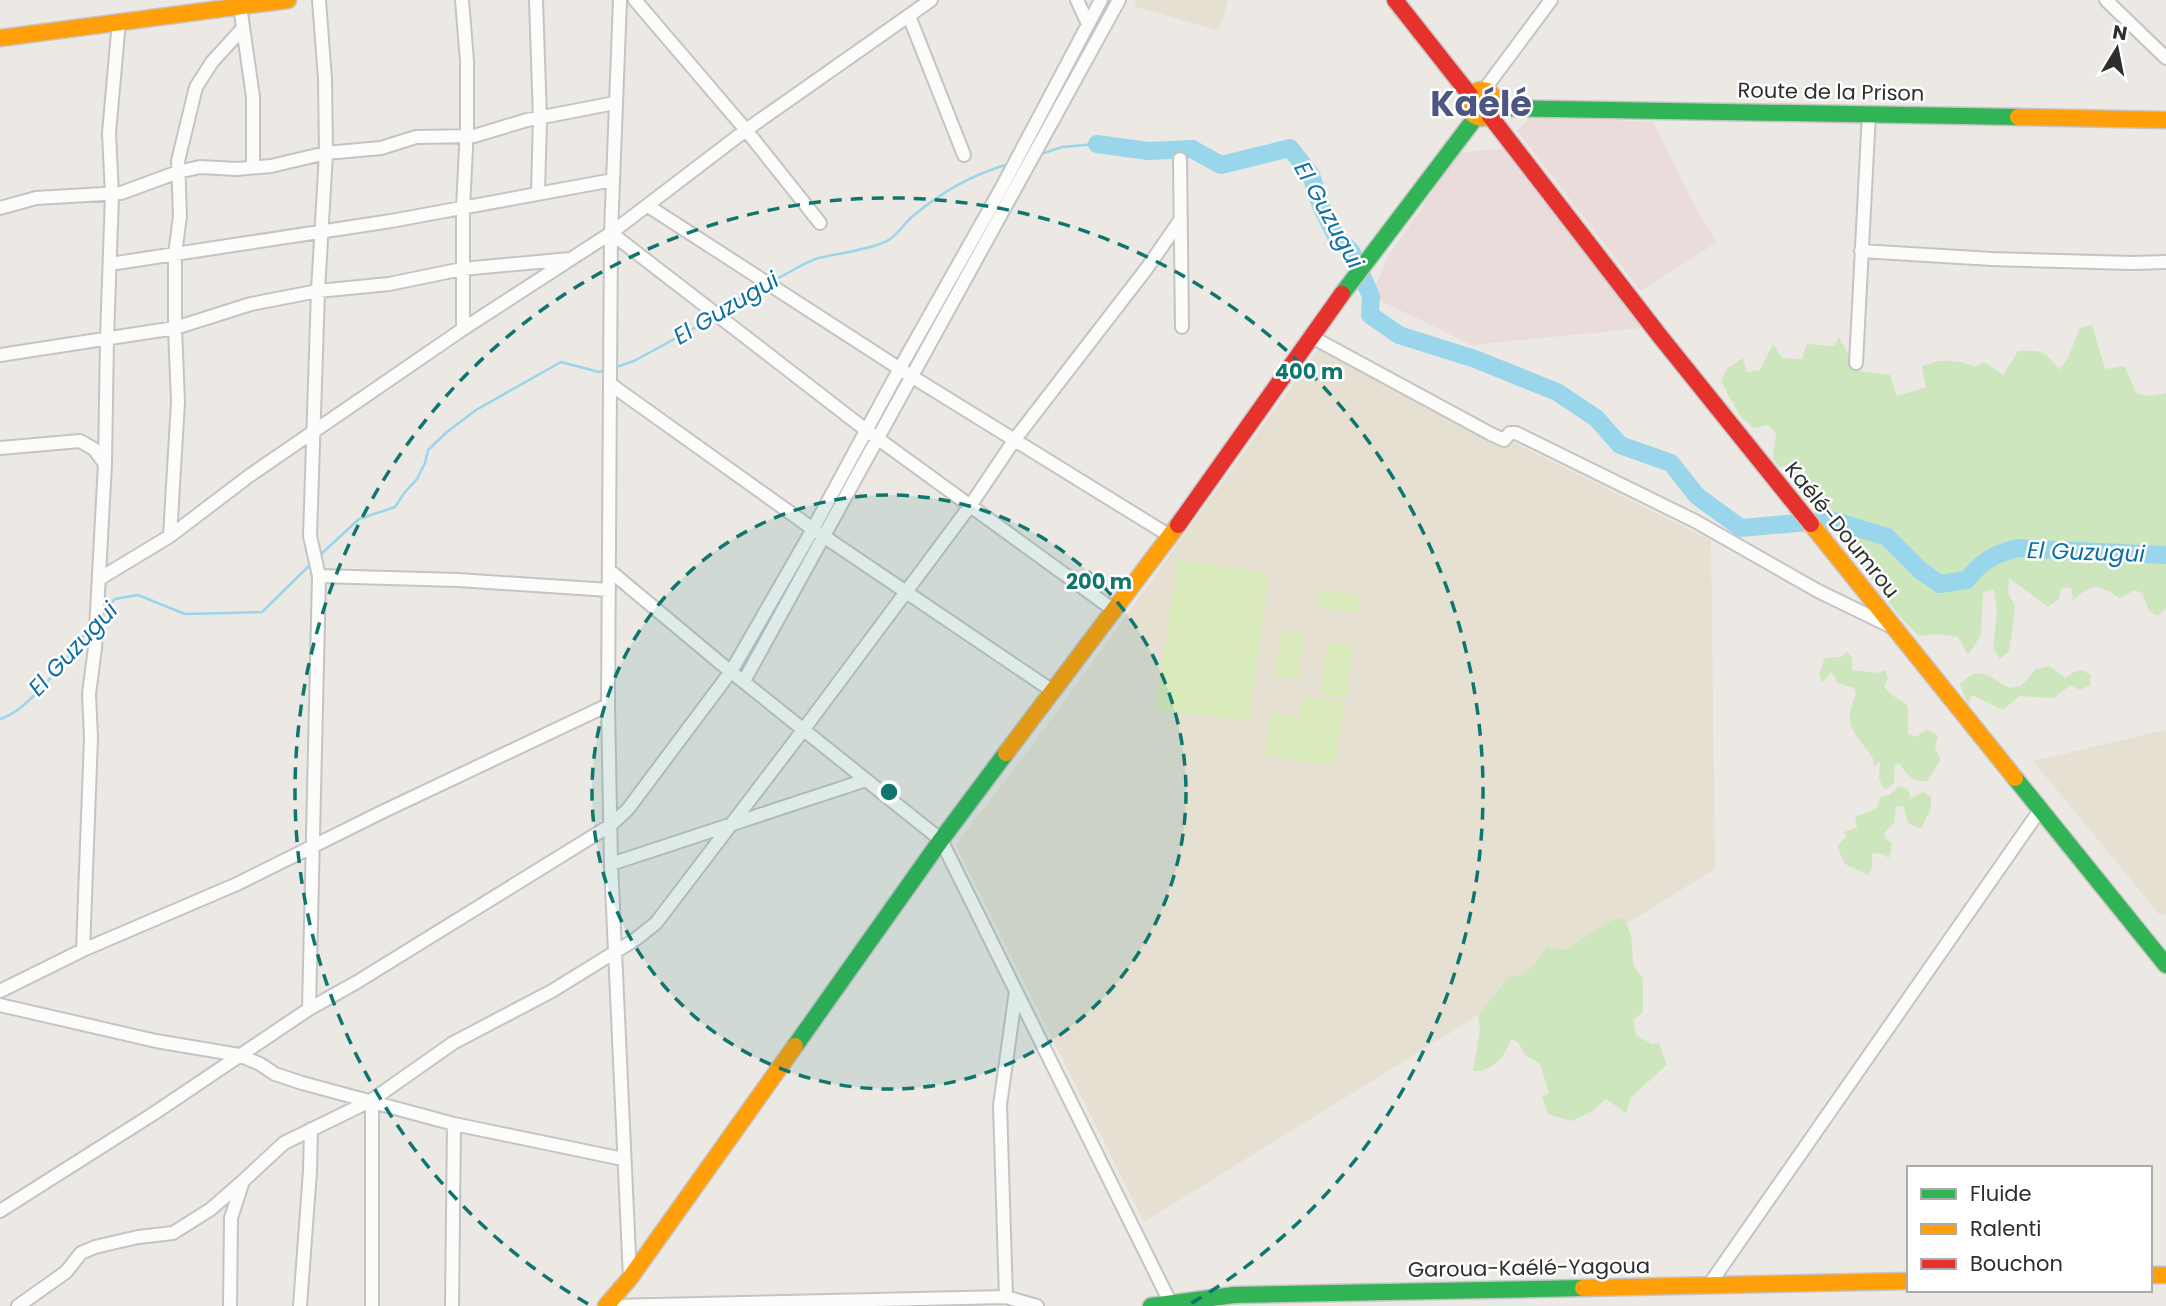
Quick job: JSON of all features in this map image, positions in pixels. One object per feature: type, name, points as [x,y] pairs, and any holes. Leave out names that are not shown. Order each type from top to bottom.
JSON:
[{"type":"main road","points":[[0,38],[288,0]]},
{"type":"main road","name":"Kaélé-Doumrou","points":[[1395,0],[1477,92],[1494,96],[1487,114],[1659,335],[2166,965]]},
{"type":"main road","points":[[608,1306],[941,840],[1170,536],[1310,336],[1360,269],[1487,114],[1467,107],[1477,92]]},
{"type":"main road","name":"Route de la Prison","points":[[1487,114],[1869,113],[2166,120]]},
{"type":"main road","name":"Garoua-Kaélé-Yagoua","points":[[1151,1306],[1234,1295],[1907,1280]]},
{"type":"street","points":[[309,1009],[319,576],[310,536],[318,291],[326,153],[325,79],[319,0]]},
{"type":"street","points":[[462,0],[467,61],[463,329]]},
{"type":"street","points":[[536,0],[540,118],[538,192]]},
{"type":"street","points":[[620,0],[611,233],[608,705],[614,952],[630,1278]]},
{"type":"street","points":[[635,0],[746,130],[820,223]]},
{"type":"street","points":[[99,579],[170,536],[249,476],[463,329],[611,233],[746,130],[931,0]]},
{"type":"street","points":[[1077,0],[1088,24]]},
{"type":"street","points":[[744,681],[866,430],[1001,188],[1101,0]]},
{"type":"street","points":[[0,1211],[309,1009],[611,825],[642,793],[732,670],[878,438],[1119,0]]},
{"type":"street","points":[[1477,92],[1551,0]]},
{"type":"street","points":[[2106,0],[2166,58]]},
{"type":"street","points":[[240,6],[253,96],[253,167]]},
{"type":"street","points":[[909,16],[964,155]]},
{"type":"street","points":[[83,950],[91,738],[89,694],[96,648],[105,464],[112,195],[108,149],[120,21]]},
{"type":"street","points":[[170,536],[178,402],[175,254],[180,216],[178,161],[196,87],[212,62],[243,28]]},
{"type":"street","points":[[0,208],[36,198],[112,195],[200,167],[237,169],[279,165],[326,153],[381,148],[431,135],[467,137],[540,118],[615,103]]},
{"type":"street","points":[[1856,363],[1869,113]]},
{"type":"street","points":[[1180,159],[1182,327]]},
{"type":"street","points":[[110,264],[463,208],[612,180]]},
{"type":"street","points":[[648,206],[911,376],[1170,536]]},
{"type":"street","points":[[18,1306],[66,1272],[81,1253],[138,1237],[173,1233],[211,1209],[284,1143],[372,1100],[453,1043],[552,991],[645,933],[656,923],[804,729],[970,506],[1014,439],[1147,268],[1181,219]]},
{"type":"street","points":[[611,233],[866,430],[1115,611]]},
{"type":"street","points":[[1861,251],[1992,259],[2166,262]]},
{"type":"street","points":[[0,355],[175,328],[251,304],[318,291],[389,284],[462,269],[573,258]]},
{"type":"street","points":[[1310,336],[1491,434],[1504,440],[1510,433],[1516,433],[1695,521],[1818,591],[1892,626]]},
{"type":"street","points":[[610,384],[818,533],[1054,692]]},
{"type":"street","points":[[0,447],[80,441],[94,449],[105,464]]},
{"type":"street","points":[[609,570],[941,840],[1170,1304]]},
{"type":"street","points":[[319,576],[458,580],[609,590]]},
{"type":"street","points":[[0,991],[83,950],[237,884],[608,705]]},
{"type":"street","points":[[611,864],[866,780]]},
{"type":"street","points":[[1709,1285],[2040,810]]},
{"type":"street","points":[[1006,1297],[1000,1105],[1016,990]]},
{"type":"street","points":[[0,1005],[156,1041],[239,1055],[275,1074],[302,1083],[454,1124],[623,1159]]},
{"type":"street","points":[[372,1100],[372,1306]]},
{"type":"street","points":[[452,1306],[454,1124]]},
{"type":"street","points":[[300,1306],[311,1129]]},
{"type":"street","points":[[230,1306],[231,1218],[243,1181]]},
{"type":"street","points":[[608,1306],[1006,1297],[1037,1306]]},
{"type":"shaded area","points":[[1137,0],[1228,0],[1219,31],[1134,6]]},
{"type":"shaded area","points":[[1530,117],[1653,122],[1695,207],[1717,242],[1641,291],[1517,131]]},
{"type":"shaded area","points":[[1504,148],[1642,328],[1472,345],[1371,296],[1388,257],[1459,153]]},
{"type":"shaded area","points":[[1320,347],[1711,540],[1715,869],[1144,1222],[956,845],[1039,736]]},
{"type":"shaded area","points":[[2166,730],[2166,914],[2160,915],[2033,761]]},
{"type":"green space","points":[[2092,325],[2105,369],[2124,366],[2137,394],[2151,396],[2166,393],[2166,609],[2158,616],[2149,611],[2142,593],[2134,590],[2120,599],[2101,588],[2085,591],[2073,601],[2071,588],[2061,588],[2059,599],[2048,607],[2009,578],[2008,593],[2015,606],[2013,626],[2009,651],[2000,659],[1993,648],[1997,611],[1994,590],[1983,592],[1981,635],[1968,655],[1958,637],[1937,634],[1919,636],[1897,613],[1804,495],[1803,484],[1791,477],[1789,467],[1779,466],[1773,458],[1776,433],[1768,425],[1754,428],[1740,416],[1721,381],[1727,369],[1743,358],[1747,372],[1760,370],[1773,344],[1782,358],[1802,359],[1807,344],[1834,346],[1839,337],[1860,371],[1890,375],[1897,396],[1926,387],[1922,366],[1935,362],[1956,361],[1975,367],[1984,362],[2003,375],[2018,351],[2032,351],[2047,355],[2059,370],[2067,360],[2080,328]]},
{"type":"green space","points":[[1178,560],[1269,573],[1249,721],[1155,710]]},
{"type":"green space","points":[[1320,589],[1359,595],[1357,613],[1317,607]]},
{"type":"green space","points":[[1282,631],[1305,635],[1298,679],[1274,675]]},
{"type":"green space","points":[[1328,642],[1354,646],[1346,698],[1320,694]]},
{"type":"green space","points":[[1847,651],[1852,658],[1852,670],[1877,673],[1885,670],[1888,679],[1884,687],[1908,707],[1908,734],[1916,737],[1927,729],[1938,736],[1935,748],[1941,759],[1927,781],[1913,779],[1899,763],[1895,765],[1894,783],[1887,789],[1883,787],[1879,779],[1880,762],[1873,767],[1873,758],[1850,722],[1856,694],[1854,688],[1838,683],[1831,672],[1822,683],[1819,674],[1825,658],[1841,657]]},
{"type":"green space","points":[[2049,666],[2065,678],[2073,672],[2083,670],[2091,676],[2090,685],[2080,690],[2071,685],[2054,698],[2019,696],[2003,710],[1972,695],[1968,704],[1960,685],[1967,678],[1979,673],[1990,676],[2009,688],[2021,686],[2036,669]]},
{"type":"green space","points":[[1302,696],[1345,703],[1334,765],[1265,756],[1271,712],[1299,717]]},
{"type":"green space","points":[[1899,786],[1908,789],[1911,798],[1923,792],[1931,796],[1931,809],[1921,829],[1908,823],[1904,807],[1896,806],[1894,823],[1884,833],[1885,838],[1892,844],[1889,858],[1880,853],[1872,854],[1872,868],[1868,875],[1845,864],[1837,847],[1846,836],[1844,832],[1857,827],[1855,817],[1876,809],[1881,796],[1889,795]]},
{"type":"green space","points":[[1614,919],[1625,919],[1631,936],[1634,963],[1643,978],[1643,1012],[1633,1020],[1636,1035],[1652,1044],[1659,1043],[1667,1065],[1631,1097],[1626,1113],[1606,1099],[1593,1111],[1571,1121],[1548,1114],[1542,1097],[1549,1093],[1540,1064],[1525,1055],[1518,1042],[1511,1039],[1498,1062],[1487,1069],[1473,1071],[1480,1031],[1478,1016],[1509,977],[1527,971],[1547,946],[1565,950]]},
{"type":"waterway","name":"El Guzugui","points":[[1041,154],[1062,147],[1097,144]]},
{"type":"waterway","name":"El Guzugui","points":[[1097,144],[1148,151],[1192,149],[1221,165],[1290,148],[1311,175],[1321,206],[1337,238],[1351,251],[1371,296],[1370,315],[1399,335],[1475,359],[1557,392],[1596,418],[1620,445],[1671,463],[1697,496],[1741,528],[1832,520],[1887,537],[1921,571],[1940,584],[1967,580],[1989,559],[2018,548],[2166,555]]},
{"type":"waterway","name":"El Guzugui","points":[[771,281],[812,260],[887,241],[936,198],[970,179],[1008,164]]},
{"type":"waterway","name":"El Guzugui","points":[[722,312],[762,285]]},
{"type":"waterway","name":"El Guzugui","points":[[613,368],[634,361],[713,318]]},
{"type":"waterway","name":"El Guzugui","points":[[319,556],[359,519],[395,507],[417,479],[428,450],[476,410],[561,362],[599,372],[607,370]]},
{"type":"waterway","name":"El Guzugui","points":[[101,615],[115,599],[138,595],[185,614],[262,612],[312,563]]},
{"type":"waterway","name":"El Guzugui","points":[[0,719],[12,714],[37,693],[90,628]]},
{"type":"traffic: fast","points":[[1496,108],[2018,117]]},
{"type":"traffic: fast","points":[[1342,294],[1476,117]]},
{"type":"traffic: fast","points":[[795,1046],[1006,753]]},
{"type":"traffic: fast","points":[[2015,778],[2166,965]]},
{"type":"traffic: fast","points":[[1151,1306],[1234,1295],[1583,1288]]},
{"type":"traffic: slow","points":[[0,38],[288,0]]},
{"type":"traffic: slow","points":[[1482,90],[1492,94],[1496,104],[1492,114],[1482,118],[1472,114],[1468,104],[1472,94],[1482,90]]},
{"type":"traffic: slow","points":[[2018,117],[2166,120]]},
{"type":"traffic: slow","points":[[1811,524],[2015,778]]},
{"type":"traffic: slow","points":[[1006,753],[1178,525]]},
{"type":"traffic: slow","points":[[606,1306],[630,1278],[795,1046]]},
{"type":"traffic: slow","points":[[2152,1275],[2166,1275]]},
{"type":"traffic: slow","points":[[1583,1288],[1907,1281]]},
{"type":"traffic: jam","points":[[1395,0],[1470,95]]},
{"type":"traffic: jam","points":[[1490,116],[1659,335],[1811,524]]},
{"type":"traffic: jam","points":[[1178,525],[1342,294]]},
{"type":"district","name":"Kaélé","points":[[1481,104]]}]
